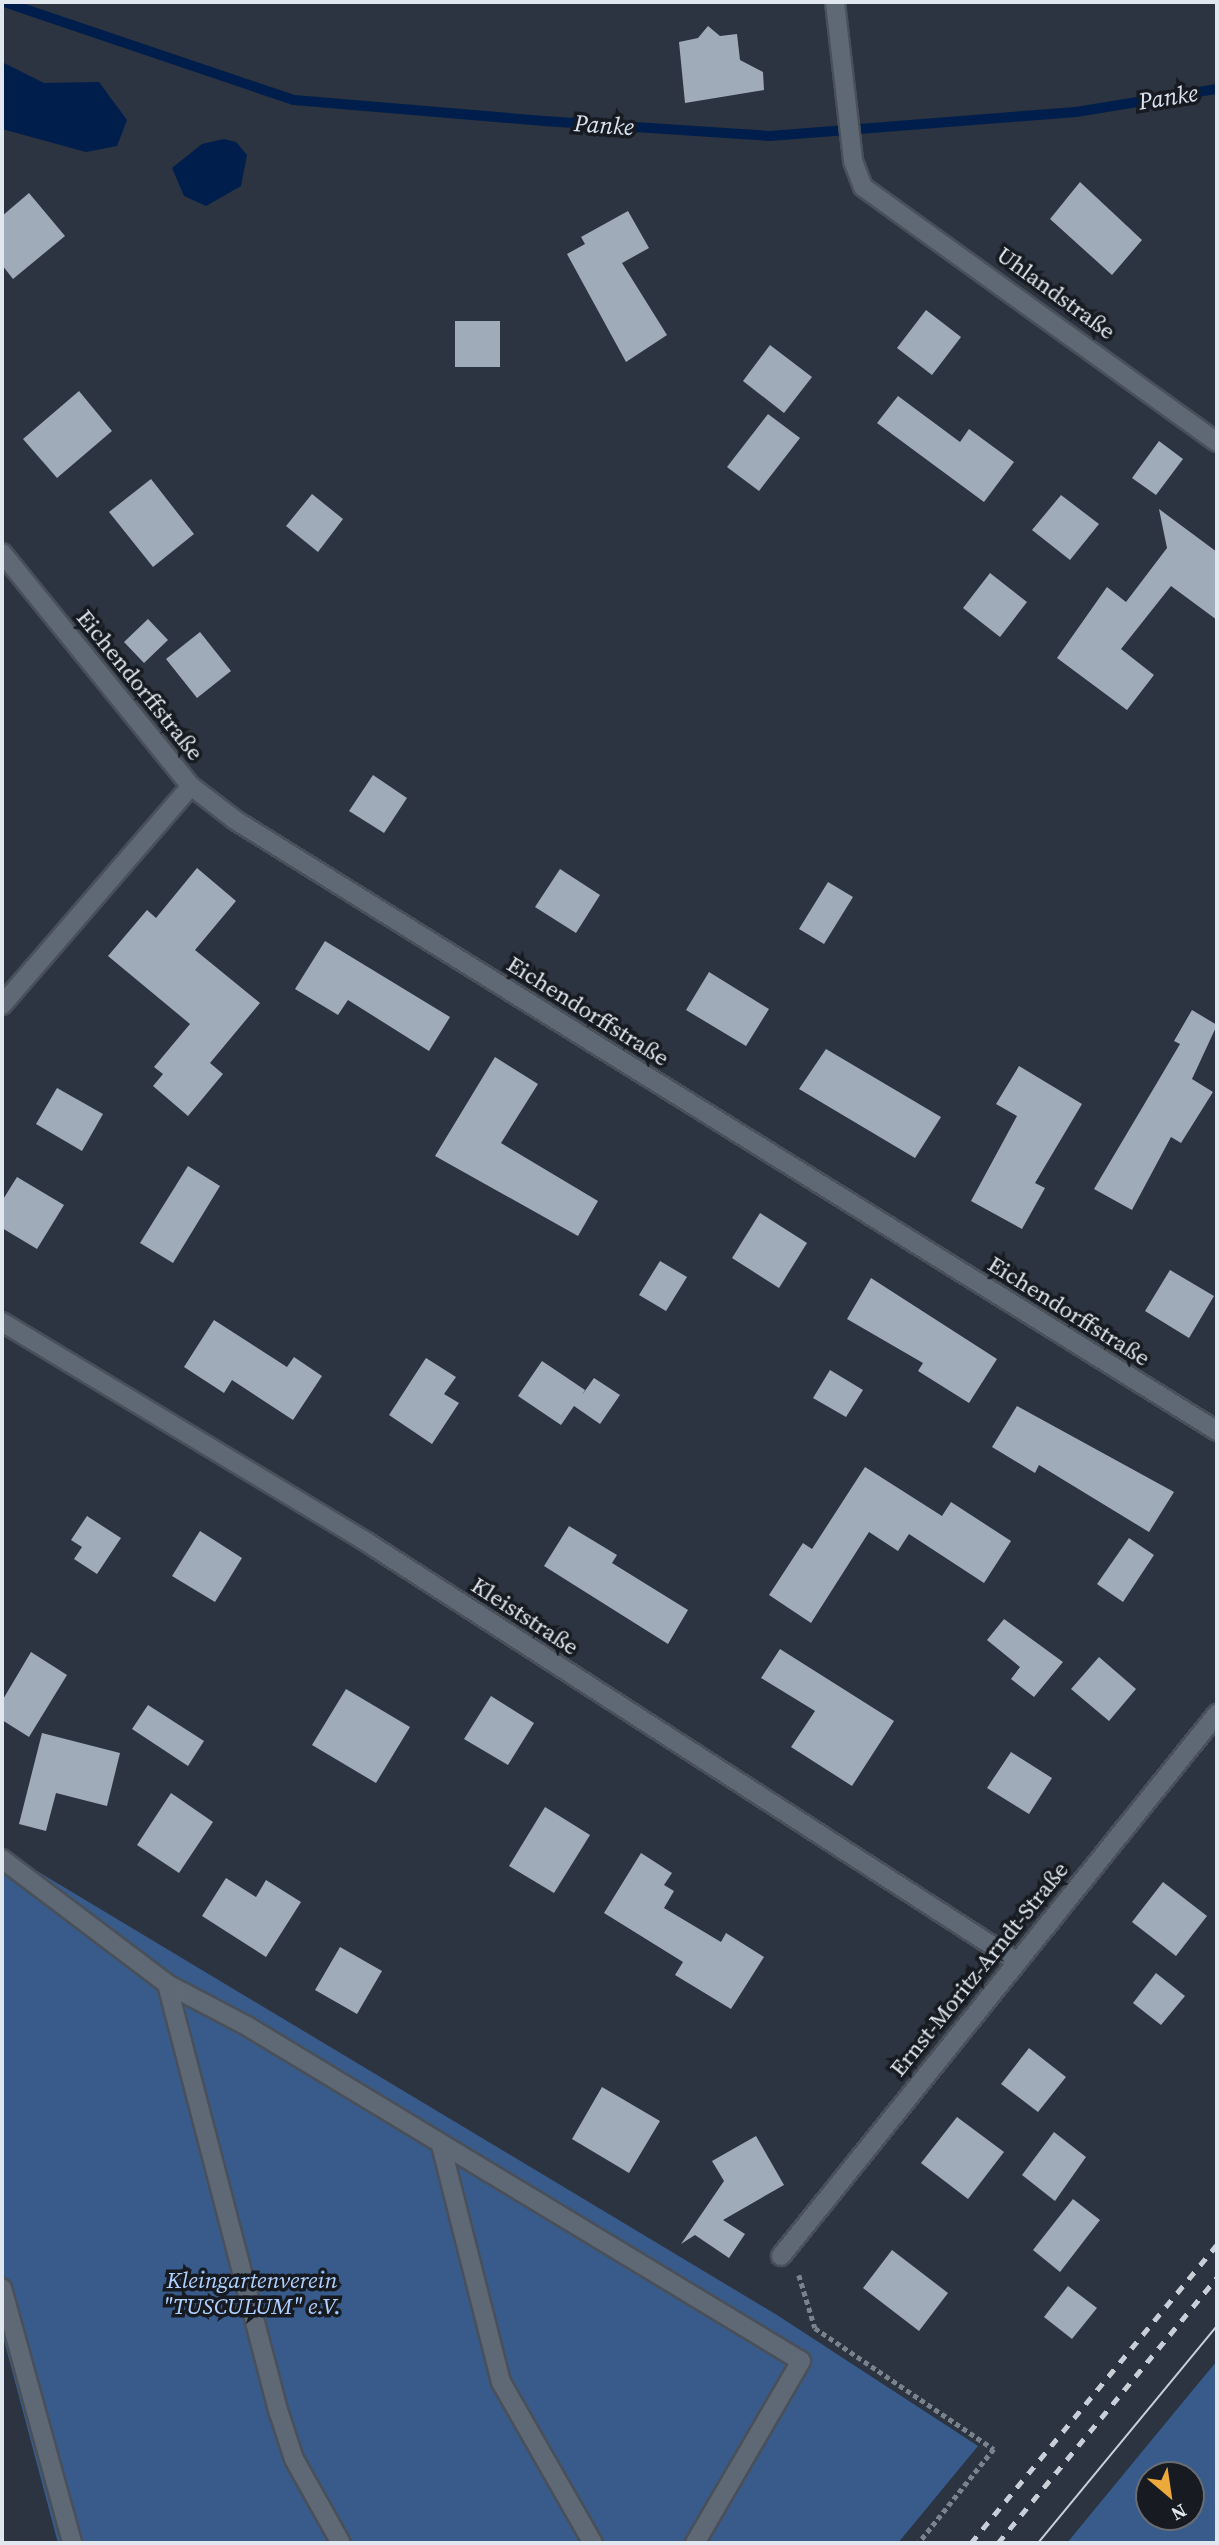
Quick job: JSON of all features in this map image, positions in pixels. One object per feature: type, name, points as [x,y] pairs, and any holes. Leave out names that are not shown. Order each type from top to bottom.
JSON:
[{"type":"street","name":"Uhlandstraße","points":[[835,2],[843,95],[853,161],[863,187],[1217,442]]},
{"type":"street","name":"Eichendorffstraße","points":[[2,553],[191,786],[235,820],[1217,1431]]},
{"type":"street","points":[[2,1005],[191,786]]},
{"type":"street","name":"Kleiststraße","points":[[2,1322],[365,1541],[1016,1961]]},
{"type":"street","name":"Ernst-Moritz-Arndt-Straße","points":[[781,2256],[1217,1714]]},
{"type":"street","points":[[2,1859],[167,1984],[801,2361],[695,2543]]},
{"type":"street","points":[[167,1984],[279,2413],[295,2459],[341,2543]]},
{"type":"street","points":[[441,2145],[500,2382],[593,2543]]},
{"type":"street","points":[[2,2288],[72,2543]]},
{"type":"path","points":[[781,2256],[804,2280],[815,2328],[994,2449],[919,2543]]},
{"type":"green space","name":"Kleingartenverein \"TUSCULUM\" e.V.","points":[[2,1850],[777,2315],[978,2446],[898,2543],[58,2543],[2,2333]]},
{"type":"green space","points":[[1217,2361],[1217,2543],[1067,2543]]},
{"type":"shaded area","points":[[2,62],[44,83],[99,82],[127,120],[117,146],[86,152],[2,129]]},
{"type":"shaded area","points":[[224,139],[236,142],[247,155],[241,186],[206,206],[184,196],[172,168],[202,144]]},
{"type":"building","points":[[708,26],[720,36],[737,34],[740,60],[763,72],[764,90],[685,103],[679,42],[698,38]]},
{"type":"building","points":[[1080,182],[1142,240],[1112,275],[1050,219]]},
{"type":"building","points":[[29,193],[65,236],[13,279],[2,265],[2,216]]},
{"type":"building","points":[[628,211],[649,248],[622,263],[667,335],[626,362],[567,254],[585,244],[581,237]]},
{"type":"building","points":[[926,310],[961,337],[932,375],[897,348]]},
{"type":"building","points":[[455,321],[500,321],[500,367],[455,367]]},
{"type":"building","points":[[770,345],[812,377],[784,413],[743,381]]},
{"type":"building","points":[[79,391],[112,431],[57,478],[23,439]]},
{"type":"building","points":[[898,396],[960,442],[969,429],[1014,462],[984,502],[877,423]]},
{"type":"building","points":[[768,414],[800,438],[759,491],[727,467]]},
{"type":"building","points":[[1159,441],[1183,459],[1156,495],[1132,478]]},
{"type":"building","points":[[151,479],[194,534],[153,567],[109,512]]},
{"type":"building","points":[[312,494],[343,519],[318,552],[286,526]]},
{"type":"building","points":[[1061,495],[1099,524],[1070,560],[1032,530]]},
{"type":"building","points":[[1159,509],[1217,552],[1217,620],[1171,586],[1121,649],[1154,675],[1127,710],[1057,658],[1107,587],[1126,602],[1167,548]]},
{"type":"building","points":[[990,573],[1027,602],[1000,637],[963,608]]},
{"type":"building","points":[[148,619],[168,640],[144,663],[124,642]]},
{"type":"building","points":[[200,632],[231,671],[197,698],[166,659]]},
{"type":"building","points":[[373,775],[407,798],[384,833],[349,811]]},
{"type":"building","points":[[197,868],[236,901],[195,950],[260,1003],[210,1063],[223,1074],[188,1116],[153,1086],[163,1074],[154,1067],[190,1024],[108,956],[147,910],[156,918]]},
{"type":"building","points":[[560,869],[600,895],[576,933],[535,907]]},
{"type":"building","points":[[828,882],[853,897],[824,944],[799,929]]},
{"type":"building","points":[[325,941],[450,1017],[429,1051],[348,1000],[338,1015],[295,989]]},
{"type":"building","points":[[709,972],[769,1009],[746,1046],[686,1010]]},
{"type":"building","points":[[1192,1010],[1217,1025],[1192,1079],[1213,1092],[1181,1143],[1171,1137],[1132,1210],[1094,1189],[1180,1044],[1174,1041]]},
{"type":"building","points":[[826,1049],[941,1117],[915,1158],[799,1089]]},
{"type":"building","points":[[495,1057],[538,1084],[501,1143],[598,1201],[578,1236],[435,1156]]},
{"type":"building","points":[[1019,1066],[1082,1104],[1035,1183],[1045,1188],[1022,1229],[971,1201],[1017,1116],[996,1104]]},
{"type":"building","points":[[57,1088],[103,1114],[82,1151],[36,1124]]},
{"type":"building","points":[[188,1166],[220,1186],[173,1263],[140,1243]]},
{"type":"building","points":[[17,1177],[64,1205],[37,1249],[2,1228],[2,1201]]},
{"type":"building","points":[[760,1213],[807,1243],[779,1288],[732,1258]]},
{"type":"building","points":[[660,1261],[687,1277],[666,1311],[639,1295]]},
{"type":"building","points":[[1170,1270],[1214,1296],[1189,1338],[1145,1311]]},
{"type":"building","points":[[871,1278],[997,1359],[969,1403],[918,1371],[923,1363],[847,1319]]},
{"type":"building","points":[[214,1320],[287,1367],[294,1357],[322,1376],[293,1420],[232,1380],[224,1393],[184,1367]]},
{"type":"building","points":[[426,1358],[456,1377],[444,1394],[459,1403],[432,1444],[389,1415]]},
{"type":"building","points":[[542,1361],[585,1390],[582,1395],[594,1378],[620,1395],[600,1424],[574,1406],[561,1425],[518,1396]]},
{"type":"building","points":[[830,1370],[863,1390],[846,1417],[813,1398]]},
{"type":"building","points":[[1017,1406],[1174,1492],[1149,1532],[1039,1465],[1035,1473],[992,1447]]},
{"type":"building","points":[[865,1467],[942,1516],[951,1502],[1011,1541],[984,1583],[909,1534],[898,1551],[869,1532],[811,1623],[769,1595],[803,1543],[812,1549]]},
{"type":"building","points":[[87,1516],[121,1538],[97,1574],[74,1559],[82,1547],[71,1540]]},
{"type":"building","points":[[569,1526],[617,1555],[612,1563],[688,1610],[668,1644],[544,1566]]},
{"type":"building","points":[[200,1531],[242,1558],[215,1602],[172,1576]]},
{"type":"building","points":[[1129,1538],[1154,1555],[1123,1602],[1097,1584]]},
{"type":"building","points":[[1004,1619],[1063,1662],[1034,1697],[1011,1679],[1020,1667],[987,1640]]},
{"type":"building","points":[[780,1649],[894,1721],[852,1786],[791,1747],[815,1711],[761,1678]]},
{"type":"building","points":[[31,1652],[67,1675],[29,1737],[2,1720],[2,1701]]},
{"type":"building","points":[[1099,1657],[1136,1689],[1109,1721],[1071,1689]]},
{"type":"building","points":[[346,1689],[410,1727],[376,1783],[312,1745]]},
{"type":"building","points":[[491,1696],[534,1723],[508,1765],[464,1739]]},
{"type":"building","points":[[148,1705],[204,1741],[188,1766],[132,1729]]},
{"type":"building","points":[[42,1733],[120,1753],[107,1806],[56,1793],[46,1831],[19,1824]]},
{"type":"building","points":[[1011,1752],[1052,1778],[1029,1814],[987,1788]]},
{"type":"building","points":[[171,1793],[213,1822],[179,1873],[137,1845]]},
{"type":"building","points":[[545,1807],[590,1835],[554,1893],[509,1866]]},
{"type":"building","points":[[641,1853],[672,1873],[664,1885],[674,1891],[664,1908],[721,1942],[726,1933],[764,1957],[731,2009],[675,1975],[683,1962],[604,1913]]},
{"type":"building","points":[[226,1878],[256,1897],[266,1880],[301,1902],[266,1957],[202,1916]]},
{"type":"building","points":[[1163,1882],[1207,1916],[1176,1956],[1132,1922]]},
{"type":"building","points":[[340,1947],[382,1971],[357,2014],[315,1990]]},
{"type":"building","points":[[1156,1973],[1185,1996],[1161,2025],[1133,2003]]},
{"type":"building","points":[[1029,2048],[1066,2077],[1038,2112],[1001,2084]]},
{"type":"building","points":[[602,2087],[660,2121],[629,2173],[572,2139]]},
{"type":"building","points":[[957,2117],[1004,2152],[968,2199],[921,2163]]},
{"type":"building","points":[[1054,2132],[1086,2157],[1055,2201],[1022,2175]]},
{"type":"building","points":[[756,2136],[784,2185],[723,2220],[745,2234],[729,2258],[695,2235],[681,2244],[724,2181],[712,2161]]},
{"type":"building","points":[[1073,2199],[1100,2220],[1060,2272],[1033,2250]]},
{"type":"building","points":[[892,2250],[948,2293],[919,2331],[863,2288]]},
{"type":"building","points":[[1068,2286],[1097,2308],[1072,2339],[1044,2317]]},
{"type":"waterway","name":"Panke","points":[[4,2],[294,100],[544,121],[770,136],[1076,112],[1217,89]]},
{"type":"tram line","points":[[1038,2543],[1217,2326]]},
{"type":"railway","points":[[971,2543],[1217,2245]]},
{"type":"railway","points":[[998,2543],[1217,2277]]}]
